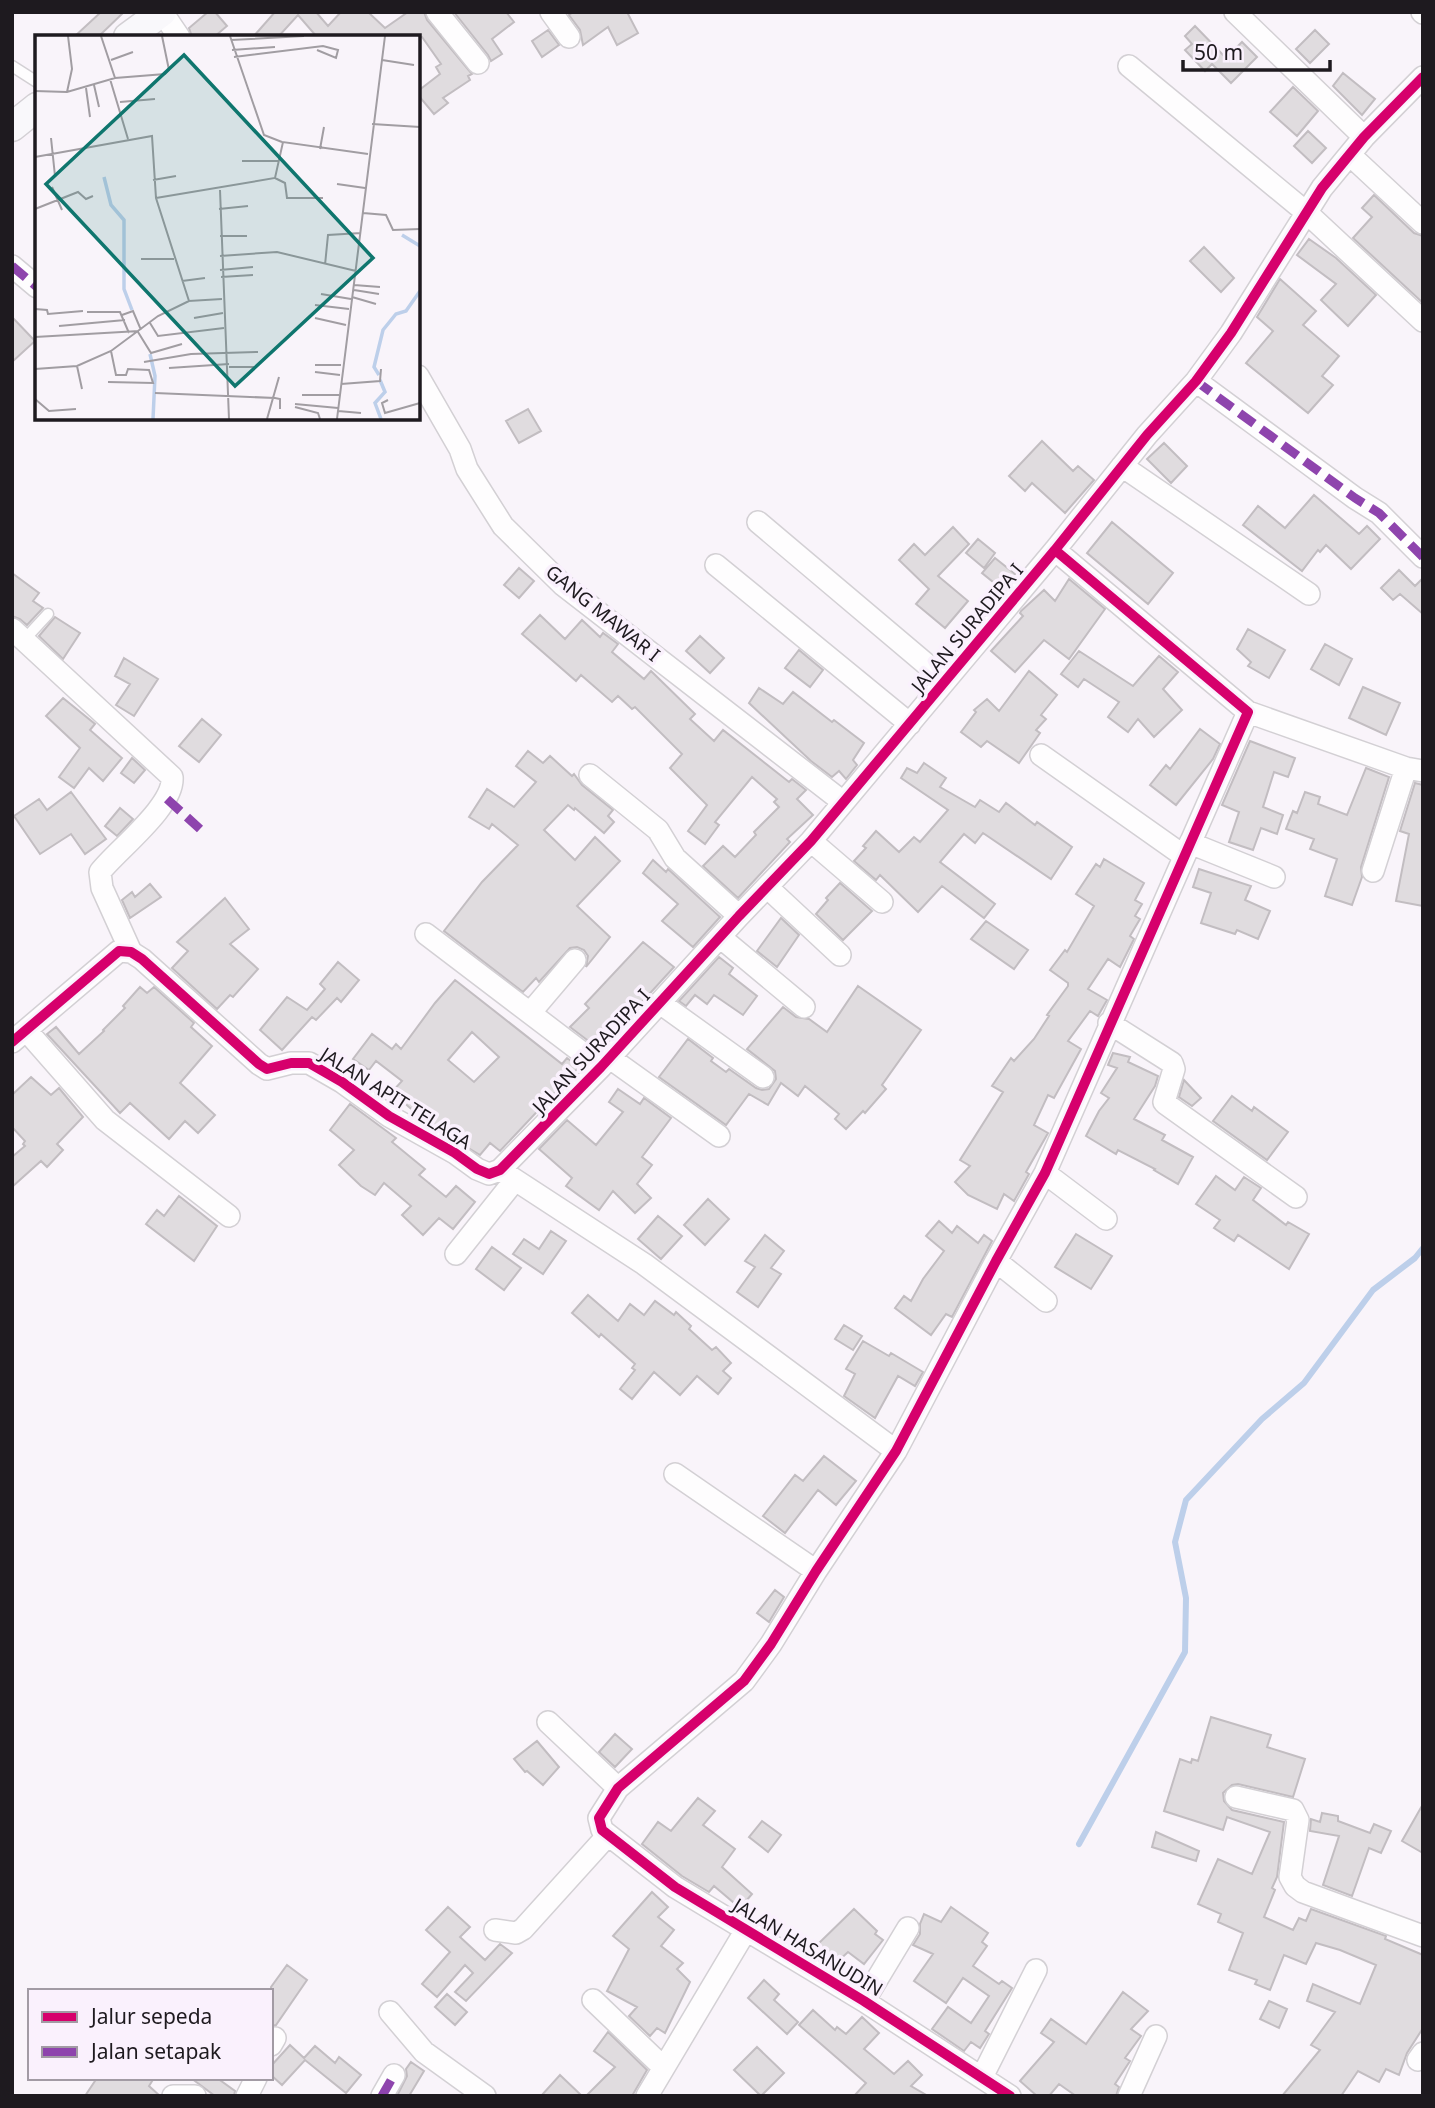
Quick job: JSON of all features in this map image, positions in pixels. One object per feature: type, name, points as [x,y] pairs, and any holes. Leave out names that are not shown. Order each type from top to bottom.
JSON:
[{"type":"main road","points":[[131,35],[162,12]]},
{"type":"main road","points":[[12,127],[35,109]]},
{"type":"street","points":[[162,12],[178,35]]},
{"type":"street","points":[[437,12],[478,63]]},
{"type":"street","points":[[551,12],[569,37]]},
{"type":"street","points":[[1236,12],[1364,137]]},
{"type":"street","points":[[1129,66],[1307,213],[1423,321]]},
{"type":"street","name":"JALAN SURADIPA I","points":[[456,1254],[507,1175],[739,916],[811,841],[1055,550],[1147,435],[1196,381],[1231,333],[1322,188],[1364,137],[1423,77]]},
{"type":"street","points":[[1350,155],[1423,223]]},
{"type":"street","points":[[15,272],[35,286]]},
{"type":"street","name":"GANG MAWAR I","points":[[420,379],[460,449],[467,469],[503,526],[563,585],[843,802]]},
{"type":"street","points":[[1196,381],[1379,513],[1423,557]]},
{"type":"street","points":[[1122,466],[1308,594]]},
{"type":"street","points":[[758,522],[945,680]]},
{"type":"street","points":[[1055,550],[1248,712],[1415,770],[1373,871]]},
{"type":"street","points":[[716,565],[909,724]]},
{"type":"street","points":[[18,634],[172,777],[173,782],[167,799],[100,872],[102,888],[131,952],[119,951],[19,1036],[105,1120],[229,1216]]},
{"type":"street","points":[[495,1930],[516,1933],[523,1929],[604,1827],[618,1788],[744,1681],[771,1644],[896,1451],[1045,1173],[1248,712]]},
{"type":"street","points":[[1041,755],[1187,849],[1274,877]]},
{"type":"street","points":[[590,775],[658,830],[675,858],[739,916]]},
{"type":"street","points":[[811,841],[882,902]]},
{"type":"street","points":[[767,887],[841,956]]},
{"type":"street","points":[[426,934],[530,1013],[719,1136]]},
{"type":"street","points":[[720,937],[804,1007]]},
{"type":"street","name":"JALAN APIT TELAGA","points":[[131,952],[267,1069],[292,1063],[309,1063],[342,1082],[389,1116],[455,1153],[477,1169],[489,1174],[507,1175]]},
{"type":"street","points":[[530,1013],[575,960]]},
{"type":"street","points":[[660,1003],[763,1077]]},
{"type":"street","points":[[1109,1023],[1172,1063],[1174,1069],[1164,1102],[1166,1104],[1296,1197]]},
{"type":"street","points":[[1045,1173],[1105,1219]]},
{"type":"street","points":[[507,1175],[644,1264],[896,1451]]},
{"type":"street","points":[[996,1261],[1046,1301]]},
{"type":"street","points":[[675,1474],[816,1571]]},
{"type":"street","points":[[548,1721],[618,1788]]},
{"type":"street","points":[[1236,1797],[1293,1810],[1296,1813],[1298,1820],[1290,1877],[1295,1886],[1303,1892],[1423,1936]]},
{"type":"street","name":"JALAN HASANUDIN","points":[[604,1827],[675,1887],[864,2001],[1010,2096]]},
{"type":"street","points":[[864,2001],[908,1928]]},
{"type":"street","points":[[647,2096],[746,1930]]},
{"type":"street","points":[[982,2077],[1036,1970]]},
{"type":"street","points":[[593,2000],[663,2067]]},
{"type":"street","points":[[390,2012],[424,2052],[485,2096]]},
{"type":"street","points":[[1129,2096],[1156,2036]]},
{"type":"street","points":[[382,2096],[394,2075]]},
{"type":"street","points":[[247,2096],[255,2080]]},
{"type":"street","points":[[173,2096],[195,2096]]},
{"type":"lane","points":[[12,66],[35,81]]},
{"type":"lane","points":[[18,634],[48,614]]},
{"type":"building","points":[[101,12],[124,12],[100,35],[76,35]]},
{"type":"building","points":[[208,12],[215,12],[227,26],[216,35],[191,35],[189,28]]},
{"type":"building","points":[[275,12],[316,12],[328,26],[341,12],[368,12],[385,28],[408,12],[424,12],[427,20],[472,74],[468,76],[470,80],[443,98],[448,103],[434,114],[420,97],[420,89],[440,74],[436,67],[441,64],[420,35],[315,35],[298,15],[280,35],[255,35]]},
{"type":"building","points":[[454,12],[506,12],[514,22],[492,39],[502,54],[491,61]]},
{"type":"building","points":[[573,12],[627,12],[638,33],[617,45],[608,27],[583,45],[580,30],[569,15]]},
{"type":"building","points":[[1195,26],[1226,58],[1242,42],[1257,57],[1231,83],[1212,64],[1205,71],[1185,50],[1192,44],[1185,36]]},
{"type":"building","points":[[548,30],[559,45],[542,57],[532,41]]},
{"type":"building","points":[[1315,30],[1329,44],[1310,63],[1296,49]]},
{"type":"building","points":[[1343,73],[1375,99],[1362,115],[1333,86]]},
{"type":"building","points":[[1293,87],[1318,111],[1297,136],[1270,112]]},
{"type":"building","points":[[1308,131],[1326,148],[1312,163],[1294,146]]},
{"type":"building","points":[[1374,195],[1414,233],[1423,236],[1423,303],[1353,238],[1372,217],[1362,208]]},
{"type":"building","points":[[1309,239],[1336,258],[1376,295],[1348,326],[1321,300],[1336,284],[1297,255]]},
{"type":"building","points":[[1204,247],[1234,278],[1221,292],[1190,261]]},
{"type":"building","points":[[1280,279],[1316,311],[1303,325],[1339,356],[1322,376],[1333,385],[1308,413],[1246,363],[1273,331],[1257,317]]},
{"type":"building","points":[[12,317],[35,341],[12,362]]},
{"type":"building","points":[[528,409],[541,431],[519,443],[506,421]]},
{"type":"building","points":[[1042,441],[1073,471],[1078,466],[1094,480],[1065,513],[1032,483],[1025,491],[1009,476]]},
{"type":"building","points":[[1164,443],[1187,466],[1171,483],[1147,459]]},
{"type":"building","points":[[1314,495],[1359,534],[1367,526],[1380,539],[1351,569],[1326,545],[1320,552],[1318,550],[1302,571],[1243,525],[1258,506],[1285,528]]},
{"type":"building","points":[[1112,522],[1173,573],[1148,604],[1087,553]]},
{"type":"building","points":[[953,527],[969,544],[938,576],[968,601],[945,628],[916,604],[929,589],[899,560],[914,544],[925,555]]},
{"type":"building","points":[[978,539],[995,553],[984,568],[966,553]]},
{"type":"building","points":[[995,558],[1015,574],[1003,590],[982,573]]},
{"type":"building","points":[[519,568],[534,581],[519,598],[504,585]]},
{"type":"building","points":[[1399,570],[1415,586],[1423,578],[1423,614],[1400,594],[1393,600],[1381,588]]},
{"type":"building","points":[[12,573],[39,593],[33,601],[43,608],[27,625],[12,616]]},
{"type":"building","points":[[1069,579],[1105,609],[1069,659],[1044,640],[1015,672],[991,651],[1023,616],[1021,611],[1044,590],[1055,601]]},
{"type":"building","points":[[540,615],[565,639],[582,620],[600,637],[603,633],[618,644],[612,652],[644,679],[651,671],[695,714],[690,719],[714,741],[723,730],[789,782],[792,779],[806,790],[797,799],[813,815],[787,839],[790,842],[738,898],[703,866],[723,846],[735,857],[756,835],[754,832],[779,807],[774,802],[777,799],[752,777],[715,822],[719,825],[705,844],[688,831],[707,805],[670,768],[682,754],[635,707],[632,709],[618,696],[612,702],[581,675],[576,681],[522,634]]},
{"type":"building","points":[[55,617],[80,633],[63,659],[39,636]]},
{"type":"building","points":[[1248,629],[1285,650],[1269,678],[1248,666],[1251,662],[1237,649]]},
{"type":"building","points":[[700,636],[724,658],[710,673],[686,651]]},
{"type":"building","points":[[1325,644],[1352,659],[1339,685],[1311,669]]},
{"type":"building","points":[[799,650],[823,670],[810,687],[785,668]]},
{"type":"building","points":[[1079,651],[1133,686],[1159,656],[1178,672],[1163,689],[1182,710],[1154,737],[1138,719],[1128,732],[1108,717],[1119,702],[1084,679],[1078,687],[1061,674]]},
{"type":"building","points":[[124,658],[158,679],[134,716],[116,705],[130,684],[115,676]]},
{"type":"building","points":[[1029,671],[1057,695],[1041,715],[1046,719],[1036,730],[1040,733],[1019,763],[987,741],[981,747],[961,732],[976,712],[974,710],[987,699],[999,711]]},
{"type":"building","points":[[1363,687],[1400,703],[1386,735],[1349,718]]},
{"type":"building","points":[[759,688],[783,704],[793,692],[864,743],[853,760],[857,765],[846,779],[839,771],[832,777],[811,761],[749,703]]},
{"type":"building","points":[[63,698],[95,724],[90,730],[122,758],[103,781],[89,768],[74,788],[59,777],[80,748],[46,716]]},
{"type":"building","points":[[202,719],[221,735],[199,762],[179,746]]},
{"type":"building","points":[[1200,729],[1220,744],[1213,759],[1176,805],[1150,785],[1166,765],[1170,769]]},
{"type":"building","points":[[1250,741],[1295,758],[1288,777],[1274,772],[1263,807],[1283,815],[1277,834],[1261,828],[1253,850],[1229,842],[1239,812],[1222,805]]},
{"type":"building","points":[[528,751],[543,763],[550,756],[613,810],[608,816],[614,822],[604,833],[568,805],[544,830],[575,860],[595,837],[620,861],[577,906],[610,937],[586,967],[588,956],[584,950],[570,948],[539,982],[536,978],[523,992],[444,931],[482,882],[518,845],[492,824],[489,829],[469,817],[487,789],[514,807],[536,782],[516,766]]},
{"type":"building","points":[[132,758],[145,770],[134,783],[121,773]]},
{"type":"building","points":[[924,763],[946,778],[940,787],[975,807],[980,800],[999,812],[1006,803],[1035,825],[1037,822],[1072,847],[1051,879],[983,833],[975,843],[964,834],[940,862],[995,904],[984,918],[942,886],[918,912],[880,875],[876,880],[854,861],[876,831],[899,852],[914,837],[920,842],[948,810],[901,778],[907,768],[917,773]]},
{"type":"building","points":[[1366,768],[1389,777],[1352,905],[1325,896],[1337,859],[1310,849],[1314,839],[1286,829],[1293,811],[1297,813],[1305,792],[1320,797],[1318,804],[1347,815]]},
{"type":"building","points":[[1415,783],[1423,785],[1423,906],[1396,901],[1409,834],[1400,831]]},
{"type":"building","points":[[71,792],[106,839],[85,854],[71,834],[40,854],[14,816],[39,799],[47,810]]},
{"type":"building","points":[[120,808],[133,819],[117,836],[105,826]]},
{"type":"building","points":[[1104,859],[1144,883],[1135,900],[1142,904],[1135,916],[1140,919],[1130,936],[1134,939],[1120,967],[1108,959],[1088,989],[1107,1000],[1098,1016],[1090,1011],[1068,1041],[1081,1049],[1054,1098],[1048,1095],[1034,1125],[1048,1133],[1026,1172],[1029,1174],[1014,1201],[1004,1194],[997,1209],[968,1195],[955,1182],[970,1166],[960,1160],[1003,1092],[992,1086],[1011,1058],[1014,1061],[1034,1039],[1068,986],[1068,983],[1050,970],[1065,950],[1067,952],[1094,906],[1076,894],[1096,864],[1100,867]]},
{"type":"building","points":[[653,860],[666,872],[668,869],[720,917],[693,947],[662,921],[678,904],[643,873]]},
{"type":"building","points":[[1199,869],[1251,886],[1245,900],[1270,911],[1258,939],[1237,930],[1235,934],[1201,923],[1211,893],[1193,887]]},
{"type":"building","points":[[840,883],[872,911],[843,940],[816,914]]},
{"type":"building","points":[[150,884],[161,897],[130,918],[122,900],[132,892],[135,897]]},
{"type":"building","points":[[225,898],[249,929],[230,944],[258,969],[233,997],[230,995],[217,1009],[172,968],[188,951],[177,942]]},
{"type":"building","points":[[781,918],[799,935],[777,967],[757,951]]},
{"type":"building","points":[[986,921],[1028,950],[1014,969],[971,939]]},
{"type":"building","points":[[643,942],[674,967],[599,1049],[570,1027],[589,1008],[585,1004]]},
{"type":"building","points":[[719,957],[733,968],[729,974],[757,996],[743,1015],[714,995],[707,1004],[695,995],[686,1006],[679,1001]]},
{"type":"building","points":[[338,962],[359,980],[341,1002],[337,998],[316,1020],[312,1017],[282,1050],[260,1030],[287,997],[307,1010],[325,989],[320,984]]},
{"type":"building","points":[[455,980],[562,1064],[567,1058],[579,1067],[500,1151],[490,1143],[480,1155],[427,1123],[392,1092],[402,1081],[376,1061],[369,1070],[353,1059],[372,1034],[392,1049],[396,1044],[401,1049]],"holes":[[[472,1032],[499,1057],[474,1082],[448,1060]]]},
{"type":"building","points":[[858,986],[921,1030],[882,1085],[886,1089],[865,1113],[863,1111],[846,1129],[835,1119],[839,1114],[805,1086],[798,1096],[781,1083],[768,1105],[749,1094],[726,1125],[659,1077],[688,1039],[726,1072],[729,1069],[756,1088],[769,1089],[776,1079],[775,1071],[747,1049],[783,1007],[796,1017],[809,1019],[827,1032]]},
{"type":"building","points":[[140,987],[147,993],[154,987],[194,1023],[191,1027],[212,1046],[180,1083],[215,1115],[198,1133],[185,1121],[169,1139],[130,1103],[120,1113],[47,1034],[56,1027],[79,1054],[125,1008],[123,1006]]},
{"type":"building","points":[[1113,1053],[1130,1057],[1128,1062],[1158,1076],[1155,1086],[1134,1119],[1165,1135],[1162,1140],[1193,1157],[1178,1184],[1155,1169],[1118,1150],[1116,1154],[1086,1136],[1109,1098],[1101,1093],[1117,1068],[1108,1065]]},
{"type":"building","points":[[31,1077],[51,1095],[59,1088],[83,1117],[57,1144],[63,1150],[47,1167],[41,1161],[12,1187],[12,1157],[25,1146],[25,1141],[12,1127],[12,1095]]},
{"type":"building","points":[[1184,1080],[1201,1098],[1192,1106],[1179,1097]]},
{"type":"building","points":[[618,1089],[640,1104],[644,1098],[671,1118],[642,1157],[652,1165],[637,1184],[651,1198],[635,1213],[613,1191],[599,1210],[566,1186],[572,1178],[539,1149],[567,1120],[596,1145],[623,1112],[609,1102]]},
{"type":"building","points":[[1232,1096],[1252,1111],[1254,1107],[1288,1132],[1267,1160],[1213,1121]]},
{"type":"building","points":[[350,1104],[396,1138],[392,1142],[425,1169],[419,1175],[446,1197],[456,1186],[475,1202],[453,1229],[439,1218],[423,1235],[402,1215],[411,1206],[384,1183],[375,1195],[339,1165],[354,1150],[330,1130]]},
{"type":"building","points":[[1216,1176],[1235,1190],[1244,1177],[1261,1188],[1253,1200],[1286,1225],[1288,1222],[1309,1234],[1289,1269],[1238,1235],[1234,1241],[1214,1228],[1220,1220],[1196,1204]]},
{"type":"building","points":[[179,1196],[217,1226],[194,1261],[146,1224],[157,1210],[164,1216]]},
{"type":"building","points":[[708,1199],[729,1219],[705,1245],[684,1225]]},
{"type":"building","points":[[658,1216],[682,1236],[661,1259],[638,1239]]},
{"type":"building","points":[[939,1221],[952,1233],[957,1226],[978,1243],[984,1235],[992,1241],[952,1317],[946,1314],[931,1335],[895,1308],[904,1296],[911,1301],[923,1279],[944,1251],[926,1236]]},
{"type":"building","points":[[551,1231],[566,1241],[543,1274],[513,1254],[524,1239],[539,1249]]},
{"type":"building","points":[[1076,1234],[1112,1256],[1091,1289],[1055,1267]]},
{"type":"building","points":[[765,1235],[784,1251],[771,1268],[781,1274],[758,1307],[737,1292],[755,1267],[745,1261]]},
{"type":"building","points":[[492,1247],[521,1268],[504,1290],[476,1269]]},
{"type":"building","points":[[588,1295],[618,1321],[630,1304],[644,1315],[655,1301],[674,1315],[676,1312],[691,1326],[689,1329],[712,1350],[716,1347],[731,1363],[723,1371],[731,1378],[718,1394],[697,1376],[680,1395],[654,1372],[632,1399],[620,1389],[635,1370],[632,1368],[635,1364],[572,1313]]},
{"type":"building","points":[[844,1325],[862,1336],[853,1350],[835,1339]]},
{"type":"building","points":[[863,1341],[889,1356],[891,1353],[923,1372],[915,1386],[898,1376],[875,1418],[844,1396],[855,1374],[846,1369]]},
{"type":"building","points":[[824,1456],[856,1481],[836,1505],[818,1490],[785,1533],[763,1516],[795,1475],[803,1481]]},
{"type":"building","points":[[775,1590],[784,1597],[769,1622],[757,1613]]},
{"type":"building","points":[[1211,1717],[1271,1735],[1267,1747],[1305,1759],[1293,1797],[1238,1784],[1232,1785],[1223,1793],[1224,1801],[1232,1810],[1284,1822],[1277,1877],[1272,1888],[1275,1890],[1264,1917],[1293,1930],[1299,1918],[1306,1921],[1311,1909],[1386,1936],[1385,1939],[1423,1955],[1423,2028],[1407,2053],[1399,2075],[1386,2069],[1379,2082],[1358,2071],[1341,2096],[1282,2096],[1320,2050],[1311,2045],[1335,2012],[1307,2001],[1313,1984],[1360,2004],[1376,1965],[1316,1943],[1306,1964],[1284,1955],[1270,1990],[1255,1984],[1257,1980],[1229,1970],[1243,1933],[1218,1922],[1221,1914],[1198,1904],[1218,1859],[1252,1874],[1270,1832],[1227,1817],[1223,1830],[1164,1811],[1180,1759],[1191,1763],[1192,1759],[1198,1761]]},
{"type":"building","points":[[615,1734],[632,1749],[615,1767],[599,1752]]},
{"type":"building","points":[[537,1741],[559,1767],[543,1785],[525,1772],[514,1759]]},
{"type":"building","points":[[698,1798],[715,1811],[703,1825],[735,1849],[722,1867],[752,1894],[740,1908],[714,1886],[709,1892],[682,1876],[642,1844],[658,1822],[671,1831]]},
{"type":"building","points":[[1423,1804],[1423,1853],[1402,1841]]},
{"type":"building","points":[[1322,1813],[1338,1816],[1338,1821],[1370,1833],[1374,1824],[1391,1831],[1381,1853],[1369,1848],[1352,1896],[1323,1885],[1339,1836],[1310,1831],[1311,1819],[1320,1822]]},
{"type":"building","points":[[762,1821],[781,1835],[768,1852],[749,1837]]},
{"type":"building","points":[[1156,1832],[1199,1851],[1196,1861],[1152,1847]]},
{"type":"building","points":[[652,1892],[668,1907],[658,1917],[674,1930],[661,1946],[683,1963],[677,1969],[690,1982],[665,2033],[657,2028],[650,2036],[629,2016],[637,2007],[607,1991],[629,1949],[613,1936]]},
{"type":"building","points":[[448,1907],[470,1927],[460,1937],[485,1960],[500,1944],[512,1953],[466,2001],[455,1992],[473,1973],[465,1965],[437,1997],[422,1984],[450,1952],[426,1930]]},
{"type":"building","points":[[951,1907],[988,1933],[982,1942],[987,1946],[973,1966],[999,1984],[1002,1981],[1012,1988],[985,2031],[989,2034],[980,2048],[971,2042],[964,2051],[932,2029],[948,2007],[971,2023],[989,1996],[963,1978],[946,2003],[914,1981],[933,1954],[913,1945],[920,1934],[924,1914],[941,1922]]},
{"type":"building","points":[[854,1909],[883,1940],[864,1964],[848,1952],[836,1963],[818,1944]]},
{"type":"building","points":[[287,1965],[307,1980],[273,2026],[273,1989],[271,1987]]},
{"type":"building","points":[[764,1980],[779,1994],[774,2000],[798,2022],[787,2034],[748,1998]]},
{"type":"building","points":[[1123,1992],[1148,2011],[1131,2029],[1141,2036],[1125,2058],[1130,2061],[1115,2084],[1119,2087],[1116,2096],[1076,2096],[1059,2084],[1049,2096],[1037,2096],[1020,2081],[1054,2042],[1041,2033],[1051,2019],[1086,2044]]},
{"type":"building","points":[[447,1994],[467,2012],[455,2025],[435,2007]]},
{"type":"building","points":[[1269,2001],[1287,2009],[1279,2028],[1260,2019]]},
{"type":"building","points":[[813,2010],[835,2030],[837,2027],[846,2034],[862,2017],[879,2033],[864,2049],[894,2074],[908,2061],[922,2075],[911,2086],[928,2096],[854,2096],[866,2083],[799,2025]]},
{"type":"building","points":[[608,2032],[647,2070],[632,2096],[586,2096],[615,2067],[594,2051]]},
{"type":"building","points":[[290,2045],[304,2058],[315,2046],[335,2063],[339,2057],[361,2075],[346,2093],[305,2060],[282,2085],[273,2077],[273,2064]]},
{"type":"building","points":[[757,2047],[784,2073],[761,2096],[734,2070]]},
{"type":"building","points":[[411,2062],[424,2071],[409,2096],[400,2096],[398,2094],[407,2076],[406,2069]]},
{"type":"building","points":[[560,2075],[582,2096],[541,2096]]},
{"type":"building","points":[[96,2080],[153,2080],[149,2086],[160,2096],[85,2096]]},
{"type":"building","points":[[194,2080],[220,2080],[235,2091],[234,2096],[215,2096]]},
{"type":"waterway","points":[[1079,1844],[1185,1652],[1186,1598],[1175,1542],[1186,1500],[1262,1419],[1304,1383],[1373,1290],[1415,1258],[1423,1248]]},
{"type":"marked path","points":[[12,266],[35,285]]},
{"type":"marked path","points":[[1196,381],[1379,513],[1423,557]]},
{"type":"marked path","points":[[167,799],[200,829]]},
{"type":"marked path","points":[[382,2096],[394,2075]]},
{"type":"cycle path","points":[[12,1042],[119,951],[131,952],[267,1069],[291,1063],[309,1063],[342,1082],[389,1116],[455,1153],[477,1169],[489,1174],[500,1170],[601,1067],[811,841],[1055,550],[1147,435],[1196,381],[1231,333],[1322,188],[1364,137],[1423,77]]},
{"type":"cycle path","points":[[1010,2096],[864,2001],[675,1887],[602,1830],[599,1818],[618,1788],[744,1681],[771,1644],[896,1451],[1045,1173],[1248,712],[1055,550]]}]
